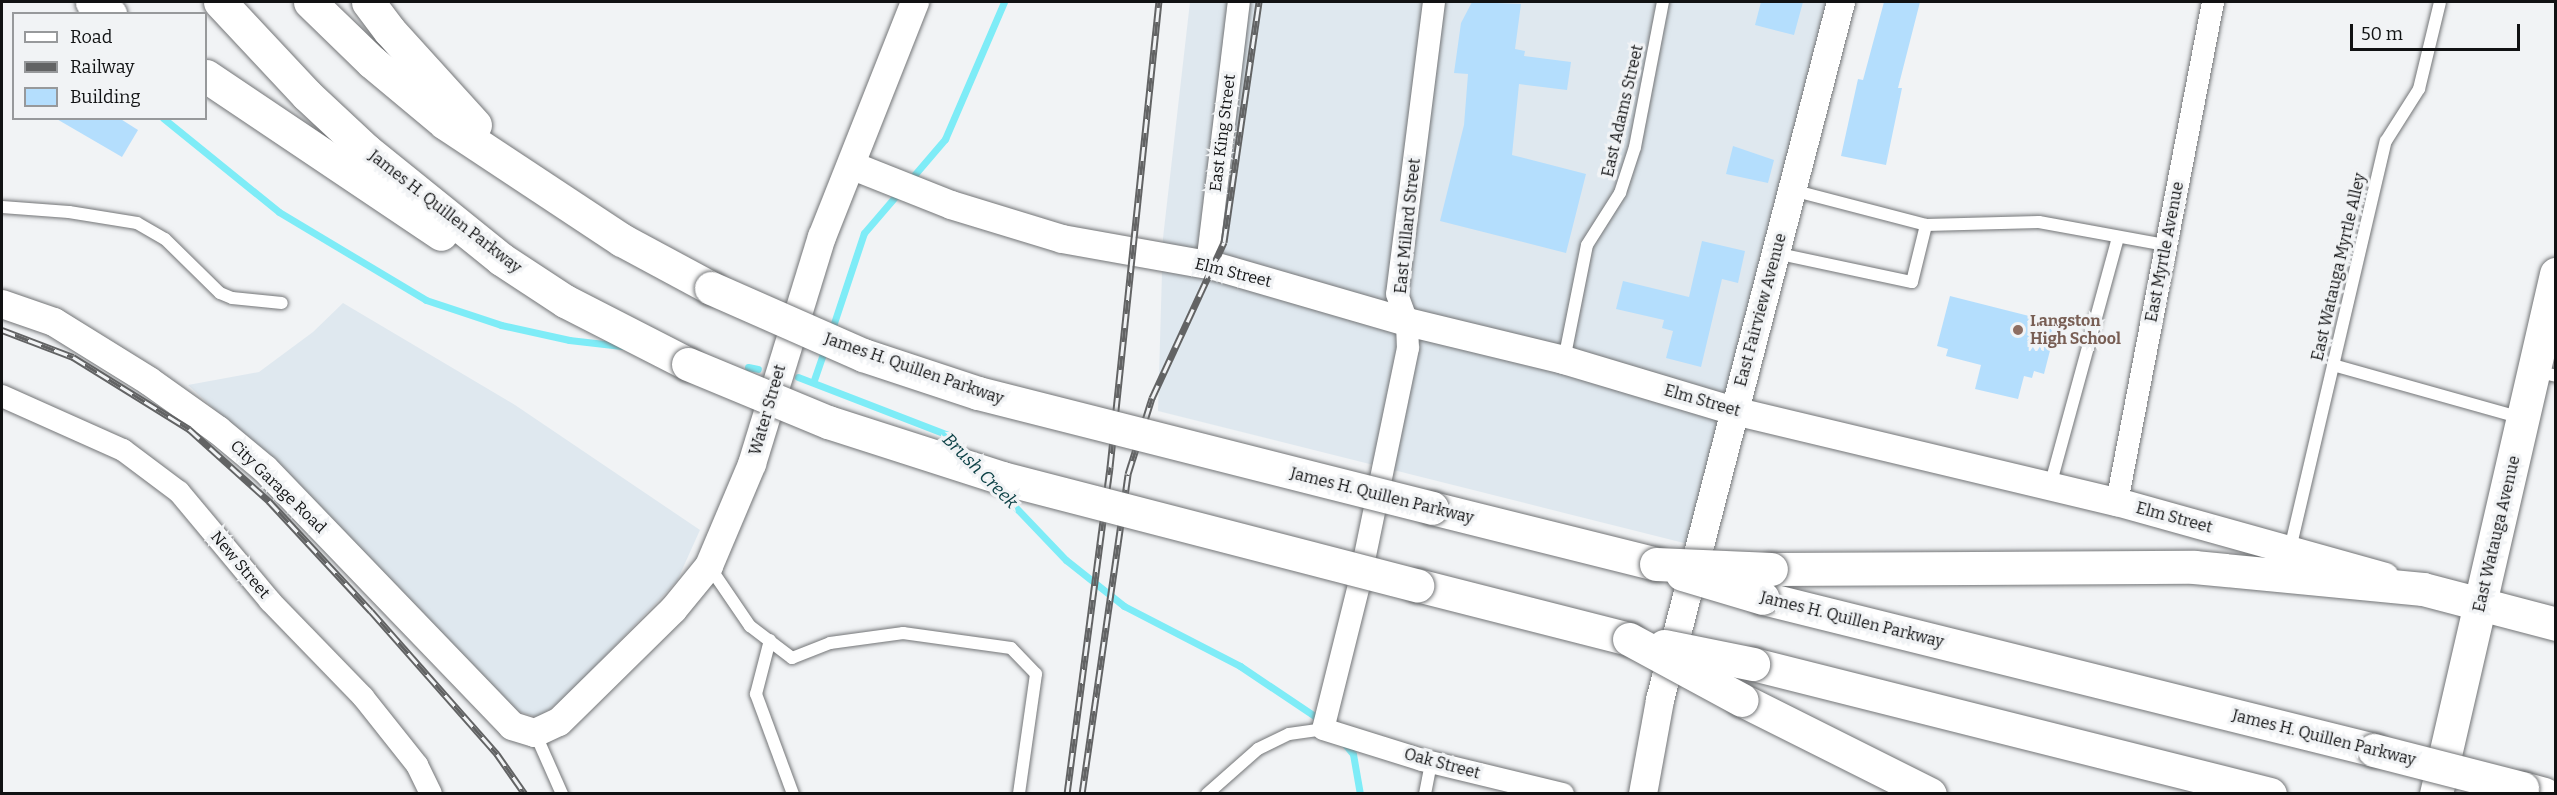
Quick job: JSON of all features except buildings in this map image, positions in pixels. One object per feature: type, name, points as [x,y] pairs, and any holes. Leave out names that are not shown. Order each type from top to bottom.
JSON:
[{"type":"main road","points":[[92,2],[108,12]]},
{"type":"main road","name":"James H. Quillen Parkway","points":[[220,2],[315,103],[501,259],[565,301],[688,364],[828,422],[1002,478],[1616,635],[1753,664],[2270,794]]},
{"type":"main road","name":"James H. Quillen Parkway","points":[[310,2],[372,62],[445,123],[506,160],[622,240],[711,288],[841,346],[978,393],[1656,564],[1707,584],[1767,583],[2374,750],[2533,791]]},
{"type":"main road","points":[[368,2],[422,69],[506,160]]},
{"type":"main road","points":[[207,77],[448,238],[501,259]]},
{"type":"main road","name":"East Watauga Avenue","points":[[2436,794],[2523,419],[2545,373],[2556,274]]},
{"type":"main road","points":[[1767,583],[2194,567],[2423,589]]},
{"type":"main road","name":"Elm Street","points":[[2423,589],[2556,624]]},
{"type":"main road","points":[[1616,635],[1929,794]]},
{"type":"street","name":"Water Street","points":[[524,730],[560,722],[673,610],[709,566],[752,464],[796,312],[822,237],[853,166],[915,2]]},
{"type":"street","name":"East King Street","points":[[1208,265],[1239,2]]},
{"type":"street","name":"East Millard Street","points":[[1323,729],[1382,478],[1408,348],[1407,322],[1397,294],[1434,2]]},
{"type":"street","name":"East Fairview Avenue","points":[[1643,794],[1660,700],[1841,2]]},
{"type":"street","name":"East Myrtle Avenue","points":[[2117,502],[2213,2]]},
{"type":"street","name":"Elm Street","points":[[853,166],[951,205],[1062,239],[1208,265],[1407,322],[1564,360],[1734,411],[2117,502],[2290,549],[2423,589]]},
{"type":"street","name":"City Garage Road","points":[[2,304],[54,322],[149,381],[218,430],[265,469],[524,730]]},
{"type":"street","name":"New Street","points":[[2,396],[123,450],[179,492],[270,601],[363,697],[417,765],[431,794]]},
{"type":"street","name":"Oak Street","points":[[1323,729],[1431,763],[1563,794]]},
{"type":"lane","name":"East Adams Street","points":[[1564,360],[1572,303],[1587,245],[1620,193],[1635,147],[1663,2]]},
{"type":"lane","name":"East Watauga Myrtle Alley","points":[[2290,549],[2386,141],[2419,89],[2440,2]]},
{"type":"lane","points":[[1792,190],[1926,225],[2039,222],[2166,245]]},
{"type":"lane","points":[[2,207],[69,212],[137,223],[165,239],[220,293],[240,300],[282,303]]},
{"type":"lane","points":[[1775,253],[1912,282],[1926,225]]},
{"type":"lane","points":[[2050,486],[2118,237]]},
{"type":"lane","points":[[2333,365],[2523,419]]},
{"type":"lane","points":[[709,566],[750,626],[792,658],[830,643],[903,633],[1011,648],[1036,674],[1019,794]]},
{"type":"lane","points":[[770,640],[756,694],[793,794]]},
{"type":"lane","points":[[1207,794],[1258,749],[1289,734],[1323,729]]},
{"type":"lane","name":"City Garage Road","points":[[524,730],[562,794]]},
{"type":"lane","points":[[1425,794],[1431,763]]},
{"type":"shaded area","points":[[1190,2],[1826,2],[1688,544],[1158,411],[1163,238]]},
{"type":"shaded area","points":[[343,303],[515,405],[700,530],[677,581],[563,700],[538,717],[509,709],[302,489],[188,385],[259,372],[313,332]]},
{"type":"waterway","name":"Brush Creek","points":[[910,180],[945,139],[1004,2]]},
{"type":"waterway","points":[[165,120],[279,212],[426,300],[501,325],[569,340],[622,346]]},
{"type":"waterway","name":"Brush Creek","points":[[831,332],[864,233],[900,191]]},
{"type":"waterway","name":"Brush Creek","points":[[814,380],[825,348]]},
{"type":"waterway","points":[[748,367],[758,369]]},
{"type":"waterway","name":"Brush Creek","points":[[798,377],[948,435],[965,453]]},
{"type":"waterway","name":"Brush Creek","points":[[999,490],[1066,560],[1124,606],[1240,666],[1322,721]]},
{"type":"waterway","name":"Brush Creek","points":[[1344,743],[1353,754],[1360,794]]},
{"type":"railway","points":[[1067,794],[1110,467],[1159,2]]},
{"type":"railway","points":[[1082,794],[1128,474],[1152,398],[1224,242],[1259,2]]},
{"type":"railway","points":[[2,330],[73,357],[189,429],[269,501],[371,611],[497,754],[525,794]]},
{"type":"place","name":"Langston High School","points":[[2018,330]]}]
